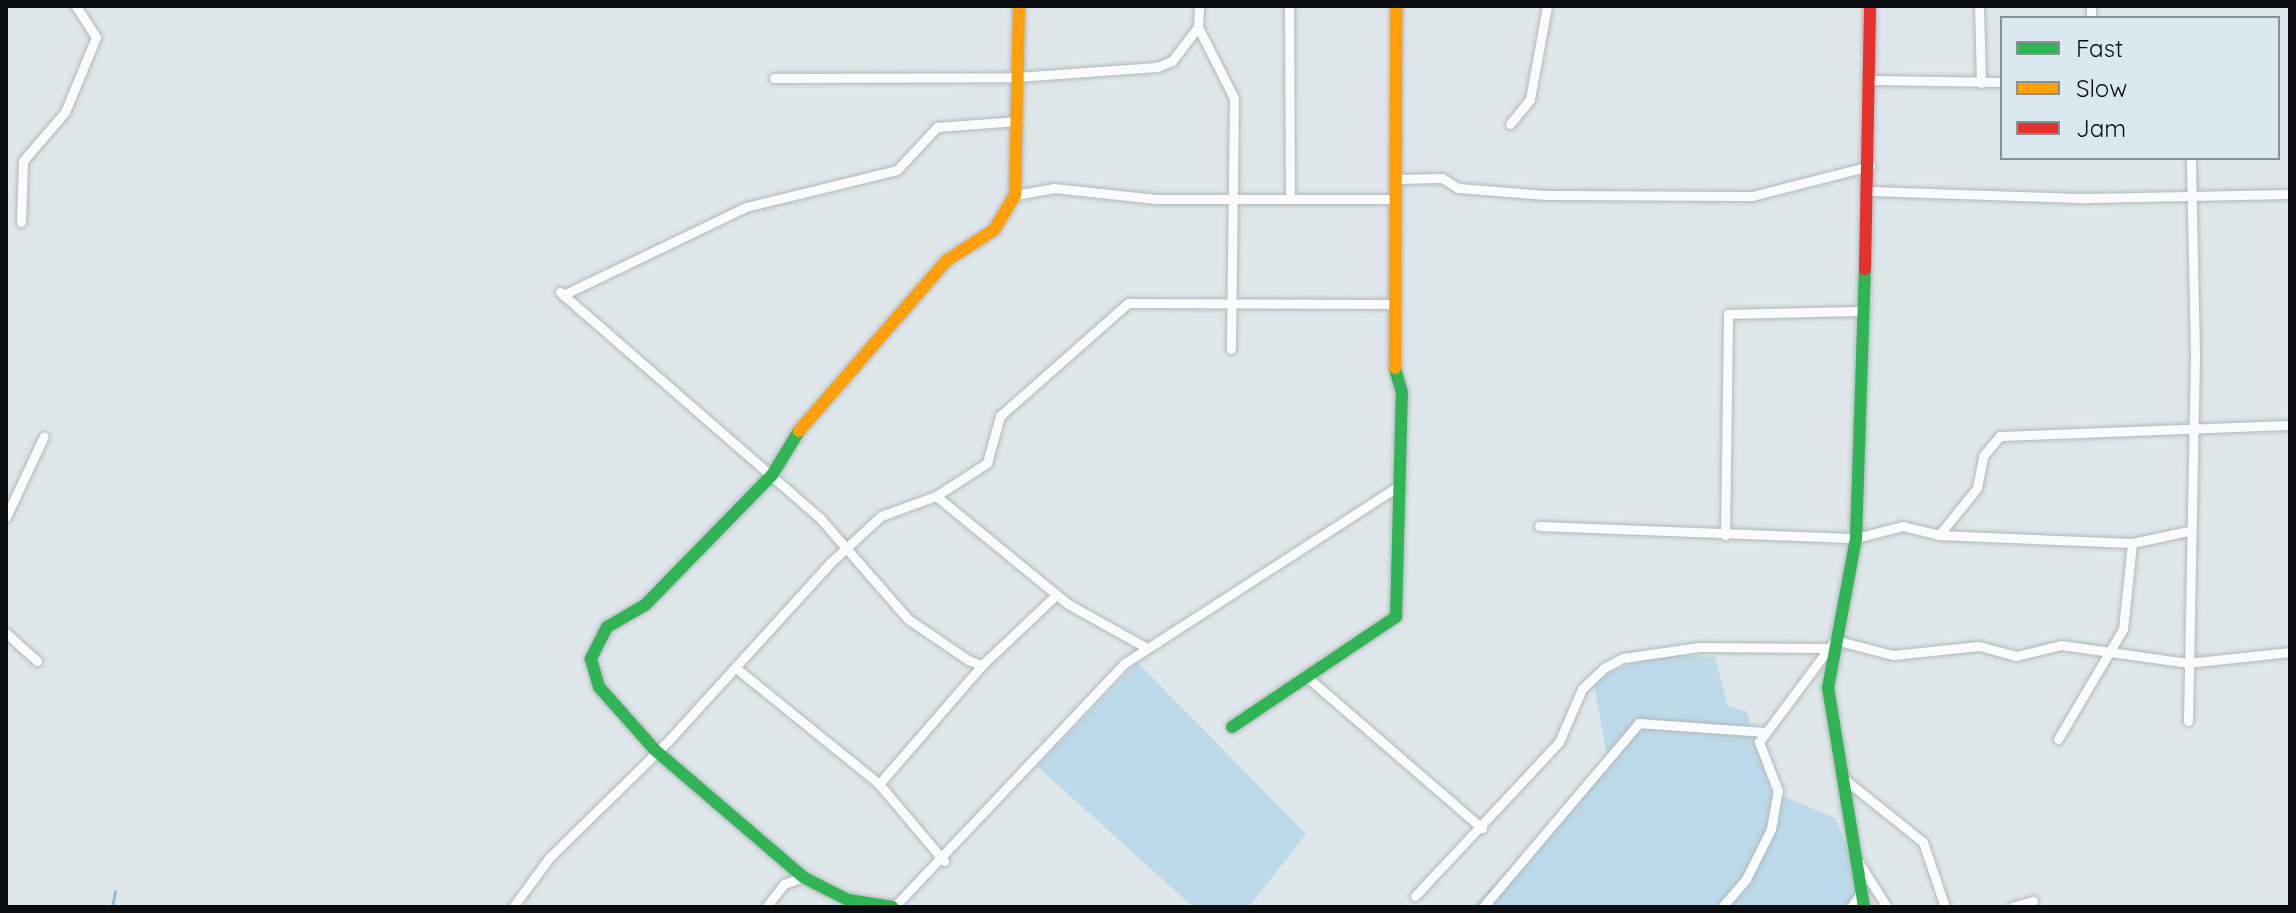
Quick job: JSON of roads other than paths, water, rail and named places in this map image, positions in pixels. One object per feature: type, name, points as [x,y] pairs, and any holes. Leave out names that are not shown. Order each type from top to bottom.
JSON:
[{"type":"street","points":[[21,222],[23,161],[65,112],[96,37],[76,6]]},
{"type":"street","points":[[1019,6],[1015,195],[994,230],[946,261],[814,405],[772,475],[645,605],[596,641],[591,659],[599,687],[655,750],[803,877],[876,907],[893,907],[944,861],[1145,647],[1400,485]]},
{"type":"street","points":[[1199,6],[1198,27],[1234,98],[1235,306],[1231,349]]},
{"type":"street","points":[[1289,6],[1290,196]]},
{"type":"street","points":[[1232,727],[1396,617],[1400,485],[1393,304],[1396,6]]},
{"type":"street","points":[[1510,124],[1530,99],[1547,6]]},
{"type":"street","points":[[1864,907],[1828,688],[1831,644],[1856,538],[1871,191],[1870,6]]},
{"type":"street","points":[[1979,6],[1981,83]]},
{"type":"street","points":[[774,78],[1017,77],[1157,67],[1172,61],[1198,27]]},
{"type":"street","points":[[1871,80],[2000,82]]},
{"type":"street","points":[[982,665],[908,619],[847,548],[772,475],[730,448],[561,294],[746,207],[897,170],[937,127],[1018,121]]},
{"type":"street","points":[[2188,721],[2188,531],[2195,428],[2191,160]]},
{"type":"street","points":[[1394,179],[1442,178],[1458,188],[1546,195],[1752,196],[1871,166]]},
{"type":"street","points":[[1015,195],[1053,188],[1156,199],[1234,194],[1393,199]]},
{"type":"street","points":[[1871,191],[2191,196],[2290,194]]},
{"type":"street","points":[[513,907],[549,858],[736,668],[847,548],[881,516],[936,496],[987,463],[1000,416],[1128,303],[1235,306],[1393,304]]},
{"type":"street","points":[[1725,535],[1728,314],[1865,311]]},
{"type":"street","points":[[1939,535],[1972,495],[1989,444],[2000,436],[2290,425]]},
{"type":"street","points":[[6,517],[44,436]]},
{"type":"street","points":[[936,496],[1056,595],[1145,647]]},
{"type":"street","points":[[1539,526],[1856,538],[1903,526],[1939,535],[2132,543],[2188,531]]},
{"type":"street","points":[[2058,739],[2123,629],[2132,543]]},
{"type":"street","points":[[879,784],[982,665],[1056,595]]},
{"type":"street","points":[[6,633],[37,661]]},
{"type":"street","points":[[1722,907],[1746,879],[1771,829],[1778,791],[1759,742],[1831,644]]},
{"type":"street","points":[[1415,896],[1482,828],[1559,742],[1582,689],[1623,658],[1699,647],[1831,644],[1893,655],[1948,646],[2016,656],[2061,645],[2187,663],[2290,652]]},
{"type":"street","points":[[736,668],[879,784],[944,861]]},
{"type":"street","points":[[1308,678],[1482,828]]},
{"type":"street","points":[[1483,907],[1639,723],[1764,732]]},
{"type":"street","points":[[1843,778],[1923,842],[1945,907]]},
{"type":"street","points":[[1858,862],[1887,907]]},
{"type":"street","points":[[766,907],[784,884],[803,877]]},
{"type":"street","points":[[1851,907],[1862,892]]},
{"type":"street","points":[[2012,907],[2033,901]]},
{"type":"waterway","points":[[112,907],[115,891]]}]
